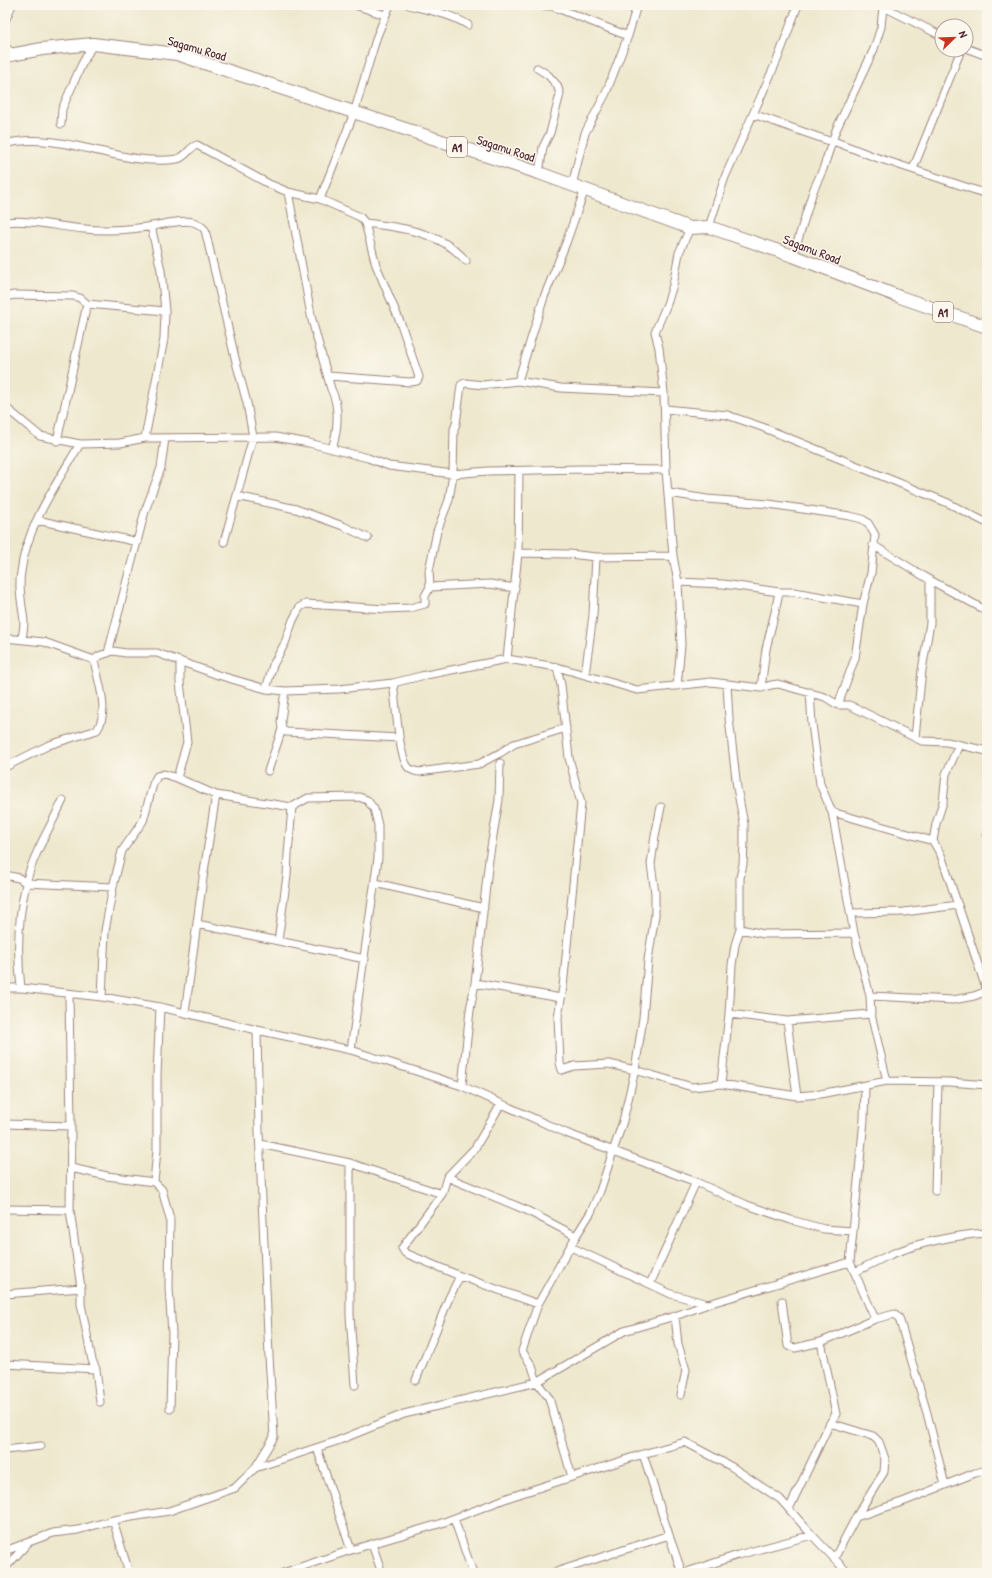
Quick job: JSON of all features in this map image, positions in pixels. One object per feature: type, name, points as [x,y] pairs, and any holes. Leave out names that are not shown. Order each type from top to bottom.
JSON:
[{"type":"highway","name":"Sagamu Road","points":[[8,52],[93,44],[176,54],[539,173],[690,228],[709,227],[793,256],[900,297],[987,327]]},
{"type":"street","points":[[5,21],[12,5]]},
{"type":"street","points":[[355,5],[385,15]]},
{"type":"street","points":[[320,199],[354,113],[377,36],[390,5]]},
{"type":"street","points":[[409,5],[440,13],[468,25]]},
{"type":"street","points":[[534,5],[553,6],[628,36]]},
{"type":"street","points":[[572,185],[585,133],[606,93],[628,36],[637,5]]},
{"type":"street","points":[[709,227],[725,177],[778,58],[798,5]]},
{"type":"street","points":[[793,256],[813,191],[836,130],[874,49],[881,27],[882,6],[934,32]]},
{"type":"street","points":[[61,124],[62,109],[93,44]]},
{"type":"street","points":[[974,51],[987,56]]},
{"type":"street","points":[[913,170],[958,58]]},
{"type":"street","points":[[537,68],[548,75],[557,85],[560,94],[550,133],[544,146],[539,173]]},
{"type":"street","points":[[752,114],[987,194]]},
{"type":"street","points":[[5,144],[33,141],[62,144],[115,154],[162,160],[181,158],[193,146],[197,145],[269,184],[288,192],[320,199],[360,217],[364,224],[376,265],[400,324],[419,377],[417,381],[410,382],[328,376]]},
{"type":"street","points":[[518,381],[544,297],[566,243],[585,189]]},
{"type":"street","points":[[288,192],[312,320],[331,388],[335,397],[337,433],[332,449]]},
{"type":"street","points":[[5,222],[19,220],[86,230],[122,231],[182,221],[193,221],[200,224],[205,230],[247,403],[253,436],[224,542]]},
{"type":"street","points":[[364,224],[385,225],[430,236],[442,241],[462,256],[466,261]]},
{"type":"street","points":[[145,438],[164,339],[165,311],[162,270],[151,226]]},
{"type":"street","points":[[676,686],[680,645],[678,582],[673,556],[666,470],[664,393],[659,348],[655,332],[673,285],[678,253],[690,228]]},
{"type":"street","points":[[5,297],[14,295],[73,296],[80,298],[87,304],[165,311]]},
{"type":"street","points":[[57,441],[87,304]]},
{"type":"street","points":[[266,689],[273,665],[285,643],[293,620],[300,607],[306,604],[386,609],[410,608],[425,604],[425,596],[430,587],[429,571],[437,531],[449,500],[453,474],[454,429],[461,385],[465,383],[483,385],[518,381],[561,388],[664,393]]},
{"type":"street","points":[[5,407],[11,414],[40,436],[57,441],[80,444],[120,443],[145,438],[253,436],[275,437],[308,443],[368,458],[389,466],[453,474],[488,471],[582,469],[666,470]]},
{"type":"street","points":[[665,409],[727,415],[762,427],[948,503],[987,523]]},
{"type":"street","points":[[108,653],[146,511],[161,468],[165,438]]},
{"type":"street","points":[[22,639],[24,622],[20,590],[20,572],[26,548],[38,520],[80,444]]},
{"type":"street","points":[[507,659],[518,553],[519,471]]},
{"type":"street","points":[[669,493],[707,499],[769,504],[856,517],[865,521],[872,528],[875,535],[871,574],[863,604],[855,658],[838,705]]},
{"type":"street","points":[[237,496],[296,510],[343,526],[368,538]]},
{"type":"street","points":[[38,520],[138,542]]},
{"type":"street","points":[[873,545],[930,580],[987,611]]},
{"type":"street","points":[[518,553],[569,554],[596,557],[673,556]]},
{"type":"street","points":[[585,675],[592,615],[596,557]]},
{"type":"street","points":[[915,737],[922,670],[930,623],[930,580]]},
{"type":"street","points":[[678,582],[723,584],[779,592],[794,592],[863,604]]},
{"type":"street","points":[[430,587],[490,584],[515,588]]},
{"type":"street","points":[[761,688],[766,649],[776,612],[779,592]]},
{"type":"street","points":[[5,638],[44,642],[94,660]]},
{"type":"street","points":[[94,660],[99,656],[113,651],[126,653],[158,653],[180,662],[266,689],[285,692],[339,689],[393,683],[507,659],[557,667],[637,690],[711,682],[761,688],[778,684],[825,697],[838,705],[849,705],[922,741],[947,742],[987,751]]},
{"type":"street","points":[[5,767],[49,745],[97,730],[101,725],[103,704],[94,660]]},
{"type":"street","points":[[177,778],[187,742],[180,682],[180,662]]},
{"type":"street","points":[[557,667],[561,685],[568,758],[581,803],[558,1017],[560,1063],[562,1070],[574,1066],[609,1064],[692,1087],[721,1084],[797,1096],[820,1094],[887,1081],[987,1085]]},
{"type":"street","points":[[393,683],[399,738],[407,766],[411,770],[419,772],[480,764],[500,754],[514,744],[566,728]]},
{"type":"street","points":[[721,1084],[729,1014],[732,965],[735,945],[740,929],[740,878],[743,864],[744,824],[737,788],[727,685]]},
{"type":"street","points":[[268,771],[282,729],[281,721],[285,692]]},
{"type":"street","points":[[810,692],[812,724],[820,784],[832,812],[854,933],[870,996],[871,1014],[887,1081]]},
{"type":"street","points":[[282,729],[286,732],[399,738]]},
{"type":"street","points":[[870,996],[953,1000],[974,996],[987,991],[941,855],[933,841],[936,824],[943,802],[946,774],[959,745]]},
{"type":"street","points":[[462,1086],[489,859],[498,800],[500,763]]},
{"type":"street","points":[[102,997],[105,931],[113,887],[122,851],[144,821],[153,784],[157,776],[164,774],[177,778],[216,796],[292,807],[308,798],[359,797],[367,800],[374,809],[378,825],[378,858],[365,960],[351,1050]]},
{"type":"street","points":[[185,1013],[216,796]]},
{"type":"street","points":[[21,988],[18,941],[26,883],[35,858],[63,800]]},
{"type":"street","points":[[278,941],[287,876],[292,807]]},
{"type":"street","points":[[572,1477],[549,1398],[537,1382],[532,1366],[522,1352],[538,1304],[590,1212],[600,1191],[628,1102],[643,1018],[648,960],[655,915],[655,893],[651,864],[661,807]]},
{"type":"street","points":[[832,812],[933,841]]},
{"type":"street","points":[[5,875],[19,878],[26,883],[113,887]]},
{"type":"street","points":[[375,883],[484,908]]},
{"type":"street","points":[[851,913],[904,912],[958,905]]},
{"type":"street","points":[[197,924],[365,960]]},
{"type":"street","points":[[740,929],[764,934],[854,933]]},
{"type":"street","points":[[475,983],[561,998]]},
{"type":"street","points":[[5,988],[21,988],[102,997],[160,1007],[351,1050],[462,1086],[566,1133],[696,1182],[747,1205],[791,1220],[824,1229],[853,1231]]},
{"type":"street","points":[[69,994],[71,1126],[70,1210],[81,1288],[81,1304],[92,1360],[96,1369],[100,1402]]},
{"type":"street","points":[[154,1182],[157,1150],[157,1075],[160,1007]]},
{"type":"street","points":[[729,1014],[787,1021],[871,1014]]},
{"type":"street","points":[[787,1021],[797,1096]]},
{"type":"street","points":[[5,1551],[53,1533],[78,1530],[113,1520],[169,1511],[235,1488],[255,1468],[274,1437],[260,1144],[257,1030]]},
{"type":"street","points":[[935,1191],[938,1082]]},
{"type":"street","points":[[865,1086],[864,1120],[850,1262],[875,1319]]},
{"type":"street","points":[[501,1104],[475,1148],[447,1177],[442,1194],[402,1248],[405,1253],[460,1276],[538,1304]]},
{"type":"street","points":[[5,1124],[71,1126]]},
{"type":"street","points":[[260,1144],[350,1163],[442,1194]]},
{"type":"street","points":[[350,1163],[350,1315],[355,1385]]},
{"type":"street","points":[[71,1168],[108,1176],[154,1182],[162,1190],[170,1219],[169,1288],[172,1333],[170,1409]]},
{"type":"street","points":[[447,1177],[526,1210],[576,1236]]},
{"type":"street","points":[[650,1284],[696,1182]]},
{"type":"street","points":[[5,1209],[70,1210]]},
{"type":"street","points":[[855,1272],[900,1251],[963,1236],[987,1233]]},
{"type":"street","points":[[570,1247],[671,1294],[708,1304]]},
{"type":"street","points":[[255,1468],[316,1448],[404,1414],[537,1382],[624,1332],[708,1304],[850,1262]]},
{"type":"street","points":[[416,1380],[449,1298],[460,1276]]},
{"type":"street","points":[[5,1294],[81,1288]]},
{"type":"street","points":[[782,1301],[788,1346],[795,1348],[821,1342],[875,1319],[895,1314],[899,1318],[926,1408],[945,1485]]},
{"type":"street","points":[[675,1316],[678,1344],[686,1370],[681,1395]]},
{"type":"street","points":[[789,1509],[830,1423],[836,1414],[821,1342]]},
{"type":"street","points":[[5,1364],[96,1369]]},
{"type":"street","points":[[830,1423],[873,1436],[879,1442],[885,1459],[884,1472],[856,1517],[834,1559]]},
{"type":"street","points":[[283,1573],[351,1550],[454,1519],[572,1477],[685,1442],[732,1467],[780,1498],[848,1573]]},
{"type":"street","points":[[5,1450],[41,1446]]},
{"type":"street","points":[[316,1448],[351,1550]]},
{"type":"street","points":[[643,1454],[683,1573],[738,1555],[812,1535]]},
{"type":"street","points":[[856,1517],[905,1501],[987,1470]]},
{"type":"street","points":[[454,1519],[474,1573]]},
{"type":"street","points":[[113,1520],[129,1573]]},
{"type":"street","points":[[553,1573],[669,1535]]},
{"type":"street","points":[[5,1568],[28,1542]]},
{"type":"street","points":[[372,1544],[382,1573]]}]
